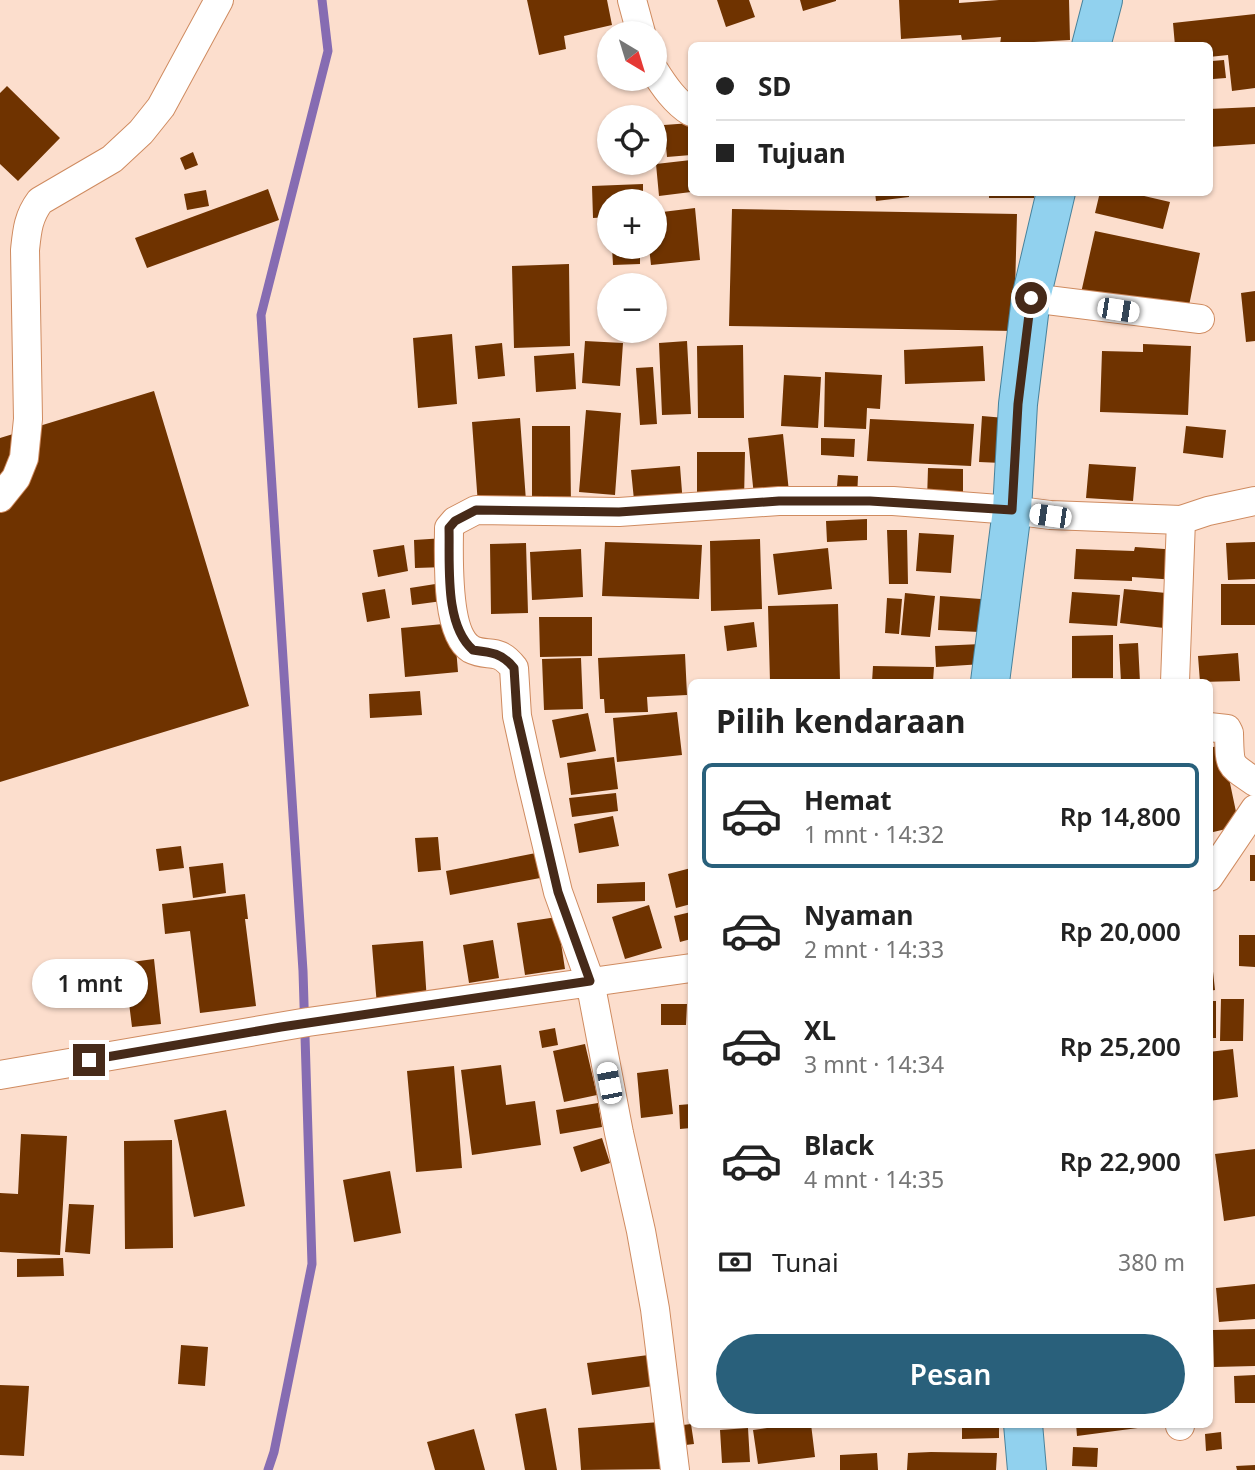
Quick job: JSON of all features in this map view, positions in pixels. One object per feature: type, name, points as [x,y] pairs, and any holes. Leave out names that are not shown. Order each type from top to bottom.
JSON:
[{"type":"main road","points":[[1092,42],[1102,0]]},
{"type":"main road","points":[[990,679],[1012,510],[1018,404],[1031,298],[1055,196]]},
{"type":"main road","points":[[1023,1428],[1027,1470]]},
{"type":"street","points":[[0,498],[16,478],[24,458],[28,419],[25,250],[28,223],[33,211],[40,201],[112,159],[141,132],[161,107],[219,0]]},
{"type":"street","points":[[632,0],[638,21]]},
{"type":"street","points":[[667,90],[688,110]]},
{"type":"street","points":[[1031,298],[1200,319]]},
{"type":"street","points":[[675,1470],[650,1283],[590,981],[558,892],[517,716],[514,668],[494,652],[473,650],[459,635],[450,587],[449,528],[455,521],[476,510],[619,512],[779,501],[892,501],[1012,510],[1050,516],[1181,520],[1255,501]]},
{"type":"street","points":[[1175,679],[1181,520]]},
{"type":"street","points":[[1213,727],[1227,729],[1232,764],[1236,771],[1255,782]]},
{"type":"street","points":[[1213,871],[1255,809]]},
{"type":"street","points":[[0,1075],[308,1022],[352,1018],[688,968]]},
{"type":"building","points":[[527,0],[607,0],[611,21],[597,21],[597,28],[564,36],[566,49],[539,55]]},
{"type":"building","points":[[717,0],[749,0],[755,17],[726,27]]},
{"type":"building","points":[[800,0],[836,0],[836,1],[803,11]]},
{"type":"building","points":[[899,0],[959,0],[959,3],[1069,0],[1070,40],[1000,42],[1001,37],[962,40],[961,35],[901,39]]},
{"type":"building","points":[[1255,14],[1255,88],[1232,91],[1228,55],[1213,57],[1213,42],[1175,42],[1173,23]]},
{"type":"building","points":[[1224,60],[1226,78],[1213,79],[1213,61]]},
{"type":"building","points":[[7,86],[60,138],[18,181],[0,164],[0,93]]},
{"type":"building","points":[[1255,107],[1255,144],[1213,147],[1213,109]]},
{"type":"building","points":[[688,123],[688,155],[667,157],[667,125]]},
{"type":"building","points":[[193,152],[198,165],[185,170],[180,158]]},
{"type":"building","points":[[688,160],[688,192],[667,195],[667,189],[658,189],[657,175],[667,175],[667,163]]},
{"type":"building","points":[[643,184],[643,189],[597,189],[597,218],[593,218],[592,186]]},
{"type":"building","points":[[268,189],[279,220],[147,268],[135,238]]},
{"type":"building","points":[[206,190],[209,206],[187,210],[184,194]]},
{"type":"building","points":[[875,196],[909,196],[909,197],[876,201]]},
{"type":"building","points":[[989,196],[1034,196],[1034,198]]},
{"type":"building","points":[[1099,196],[1144,196],[1170,202],[1163,229],[1095,213]]},
{"type":"building","points":[[695,208],[700,260],[651,265],[650,259],[667,259],[667,211]]},
{"type":"building","points":[[732,209],[1017,214],[1014,331],[729,326]]},
{"type":"building","points":[[1095,231],[1200,253],[1187,315],[1081,293]]},
{"type":"building","points":[[613,259],[640,259],[640,264],[613,265]]},
{"type":"building","points":[[569,264],[570,346],[514,348],[512,266]]},
{"type":"building","points":[[1255,291],[1255,341],[1246,342],[1241,293]]},
{"type":"building","points":[[452,334],[457,404],[418,408],[413,338]]},
{"type":"building","points":[[585,341],[623,343],[620,386],[582,383]]},
{"type":"building","points":[[687,341],[691,414],[662,415],[659,343]]},
{"type":"building","points":[[502,343],[505,376],[478,379],[475,346]]},
{"type":"building","points":[[1143,344],[1191,346],[1188,415],[1100,412],[1102,351],[1143,352]]},
{"type":"building","points":[[743,345],[744,418],[698,418],[697,346]]},
{"type":"building","points":[[983,346],[985,381],[905,384],[904,350]]},
{"type":"building","points":[[574,353],[576,389],[536,392],[534,356]]},
{"type":"building","points":[[653,367],[657,424],[640,425],[636,368]]},
{"type":"building","points":[[825,372],[882,375],[880,409],[867,408],[866,429],[824,427]]},
{"type":"building","points":[[784,375],[821,377],[818,428],[781,426]]},
{"type":"building","points":[[154,391],[249,706],[0,782],[0,438]]},
{"type":"building","points":[[586,410],[621,413],[615,495],[579,492]]},
{"type":"building","points":[[982,416],[1005,418],[1002,463],[979,462]]},
{"type":"building","points":[[520,418],[526,501],[478,505],[472,422]]},
{"type":"building","points":[[870,419],[974,424],[971,466],[867,461]]},
{"type":"building","points":[[532,426],[570,426],[571,505],[532,506]]},
{"type":"building","points":[[1186,426],[1226,430],[1223,458],[1183,453]]},
{"type":"building","points":[[783,434],[789,492],[754,496],[748,438]]},
{"type":"building","points":[[821,438],[855,439],[854,457],[821,455]]},
{"type":"building","points":[[697,452],[745,452],[744,501],[697,501]]},
{"type":"building","points":[[1089,464],[1136,467],[1133,501],[1086,498]]},
{"type":"building","points":[[680,466],[683,505],[635,510],[631,470]]},
{"type":"building","points":[[928,468],[963,469],[963,501],[927,500]]},
{"type":"building","points":[[838,475],[858,476],[857,499],[836,498]]},
{"type":"building","points":[[867,519],[867,540],[827,542],[826,521]]},
{"type":"building","points":[[887,530],[907,530],[908,584],[889,584]]},
{"type":"building","points":[[919,533],[954,535],[951,573],[916,571]]},
{"type":"building","points":[[445,538],[446,567],[415,568],[414,540]]},
{"type":"building","points":[[760,539],[762,609],[711,611],[710,541]]},
{"type":"building","points":[[605,542],[702,545],[699,599],[602,596]]},
{"type":"building","points":[[1255,542],[1255,579],[1228,580],[1226,543]]},
{"type":"building","points":[[526,543],[528,613],[491,614],[490,544]]},
{"type":"building","points":[[404,545],[408,571],[378,577],[373,550]]},
{"type":"building","points":[[1135,547],[1179,550],[1177,580],[1132,577],[1132,581],[1074,579],[1076,549],[1134,551]]},
{"type":"building","points":[[828,548],[832,589],[778,595],[773,554]]},
{"type":"building","points":[[581,549],[583,597],[532,600],[530,552]]},
{"type":"building","points":[[448,582],[450,600],[412,605],[410,588]]},
{"type":"building","points":[[1221,584],[1255,584],[1255,625],[1221,625]]},
{"type":"building","points":[[385,589],[390,618],[367,622],[362,593]]},
{"type":"building","points":[[1124,589],[1177,594],[1173,629],[1120,623]]},
{"type":"building","points":[[1072,592],[1120,595],[1117,626],[1069,623]]},
{"type":"building","points":[[905,593],[935,596],[930,637],[901,635]]},
{"type":"building","points":[[940,596],[981,599],[979,632],[938,630]]},
{"type":"building","points":[[887,598],[902,599],[899,634],[885,633]]},
{"type":"building","points":[[838,604],[840,679],[770,679],[768,606]]},
{"type":"building","points":[[539,617],[592,617],[592,656],[540,657]]},
{"type":"building","points":[[754,622],[757,647],[727,651],[724,626]]},
{"type":"building","points":[[454,623],[458,672],[405,677],[401,628]]},
{"type":"building","points":[[1113,635],[1113,678],[1072,678],[1072,636]]},
{"type":"building","points":[[1138,643],[1140,679],[1121,679],[1119,644]]},
{"type":"building","points":[[982,644],[983,664],[936,667],[935,646]]},
{"type":"building","points":[[1238,653],[1240,681],[1200,679],[1198,656]]},
{"type":"building","points":[[685,654],[687,695],[647,697],[648,712],[605,713],[604,699],[600,699],[598,658]]},
{"type":"building","points":[[581,658],[583,709],[544,710],[542,659]]},
{"type":"building","points":[[873,666],[934,667],[933,679],[872,679]]},
{"type":"building","points":[[420,691],[422,715],[370,718],[369,694]]},
{"type":"building","points":[[677,712],[682,755],[617,762],[613,718]]},
{"type":"building","points":[[588,713],[596,751],[560,758],[552,720]]},
{"type":"building","points":[[1222,745],[1239,826],[1213,832],[1213,747]]},
{"type":"building","points":[[614,757],[618,789],[571,795],[567,763]]},
{"type":"building","points":[[616,793],[618,811],[572,817],[569,798]]},
{"type":"building","points":[[613,816],[619,846],[579,853],[574,824]]},
{"type":"building","points":[[438,837],[441,870],[418,872],[415,838]]},
{"type":"building","points":[[181,846],[184,868],[159,871],[156,849]]},
{"type":"building","points":[[546,851],[551,876],[450,895],[446,871]]},
{"type":"building","points":[[1250,855],[1255,855],[1255,881],[1250,881]]},
{"type":"building","points":[[223,863],[226,893],[193,898],[189,867]]},
{"type":"building","points":[[688,869],[688,905],[676,908],[668,874]]},
{"type":"building","points":[[645,882],[645,901],[597,903],[597,884]]},
{"type":"building","points":[[245,894],[248,919],[245,919],[256,1006],[200,1013],[190,931],[165,934],[162,904]]},
{"type":"building","points":[[649,905],[662,948],[625,959],[612,917]]},
{"type":"building","points":[[688,913],[688,940],[680,942],[674,916]]},
{"type":"building","points":[[557,917],[565,969],[525,975],[517,923]]},
{"type":"building","points":[[1239,935],[1255,935],[1255,967],[1239,966]]},
{"type":"building","points":[[493,940],[499,978],[469,983],[463,945]]},
{"type":"building","points":[[423,941],[427,1002],[377,1006],[372,945]]},
{"type":"building","points":[[154,959],[161,1024],[132,1027],[124,963]]},
{"type":"building","points":[[1221,999],[1244,999],[1243,1041],[1220,1041]]},
{"type":"building","points":[[1213,1001],[1216,1001],[1216,1038],[1213,1038]]},
{"type":"building","points":[[661,1004],[687,1004],[686,1025],[661,1025]]},
{"type":"building","points":[[555,1028],[558,1045],[542,1048],[539,1031]]},
{"type":"building","points":[[585,1044],[597,1095],[564,1102],[553,1051]]},
{"type":"building","points":[[1233,1049],[1238,1097],[1213,1100],[1213,1052]]},
{"type":"building","points":[[501,1065],[506,1105],[535,1101],[541,1145],[472,1155],[461,1070]]},
{"type":"building","points":[[454,1066],[462,1168],[416,1172],[407,1071]]},
{"type":"building","points":[[668,1069],[673,1114],[641,1118],[637,1073]]},
{"type":"building","points":[[598,1103],[602,1127],[560,1134],[556,1110]]},
{"type":"building","points":[[688,1104],[688,1128],[680,1129],[679,1105]]},
{"type":"building","points":[[226,1110],[245,1206],[194,1217],[174,1120]]},
{"type":"building","points":[[21,1134],[67,1136],[60,1255],[0,1252],[0,1193],[18,1194]]},
{"type":"building","points":[[602,1138],[610,1163],[581,1172],[573,1147]]},
{"type":"building","points":[[172,1140],[173,1248],[125,1249],[124,1141]]},
{"type":"building","points":[[1255,1149],[1255,1216],[1224,1221],[1215,1154]]},
{"type":"building","points":[[390,1171],[401,1233],[354,1242],[343,1180]]},
{"type":"building","points":[[69,1204],[94,1205],[90,1254],[65,1252]]},
{"type":"building","points":[[63,1258],[64,1276],[17,1277],[17,1259]]},
{"type":"building","points":[[1255,1284],[1255,1319],[1219,1322],[1216,1288]]},
{"type":"building","points":[[1255,1329],[1255,1366],[1214,1367],[1213,1330]]},
{"type":"building","points":[[181,1345],[208,1347],[205,1386],[178,1384]]},
{"type":"building","points":[[656,1354],[660,1385],[592,1395],[587,1363]]},
{"type":"building","points":[[1255,1375],[1255,1403],[1235,1403],[1234,1376]]},
{"type":"building","points":[[0,1385],[29,1386],[24,1456],[0,1455]]},
{"type":"building","points":[[546,1408],[557,1470],[525,1470],[515,1414]]},
{"type":"building","points":[[660,1422],[663,1469],[581,1470],[578,1428]]},
{"type":"building","points":[[688,1424],[688,1428],[692,1428],[694,1444],[677,1446],[675,1426]]},
{"type":"building","points":[[748,1428],[750,1462],[722,1463],[720,1430]]},
{"type":"building","points":[[811,1428],[815,1457],[758,1464],[753,1430]]},
{"type":"building","points":[[962,1428],[999,1428],[999,1438],[962,1439]]},
{"type":"building","points":[[1076,1428],[1138,1428],[1077,1436]]},
{"type":"building","points":[[474,1429],[485,1470],[435,1470],[427,1442]]},
{"type":"building","points":[[1221,1432],[1222,1449],[1206,1451],[1205,1434]]},
{"type":"building","points":[[1073,1447],[1098,1448],[1097,1467],[1072,1466]]},
{"type":"building","points":[[877,1453],[878,1470],[840,1470],[840,1455]]},
{"type":"building","points":[[908,1453],[997,1453],[996,1470],[907,1470]]},
{"type":"building","points":[[1255,1465],[1255,1470],[1237,1470],[1236,1466]]},
{"type":"waterway","points":[[268,1470],[274,1452],[312,1264],[303,971],[261,315],[328,51],[322,0]]},
{"type":"route","points":[[89,1060],[308,1022],[352,1018],[590,981],[558,892],[517,716],[514,668],[494,652],[473,650],[459,635],[450,587],[449,528],[455,521],[476,510],[619,512],[779,501],[892,501],[1012,510],[1018,404],[1031,298]]}]
